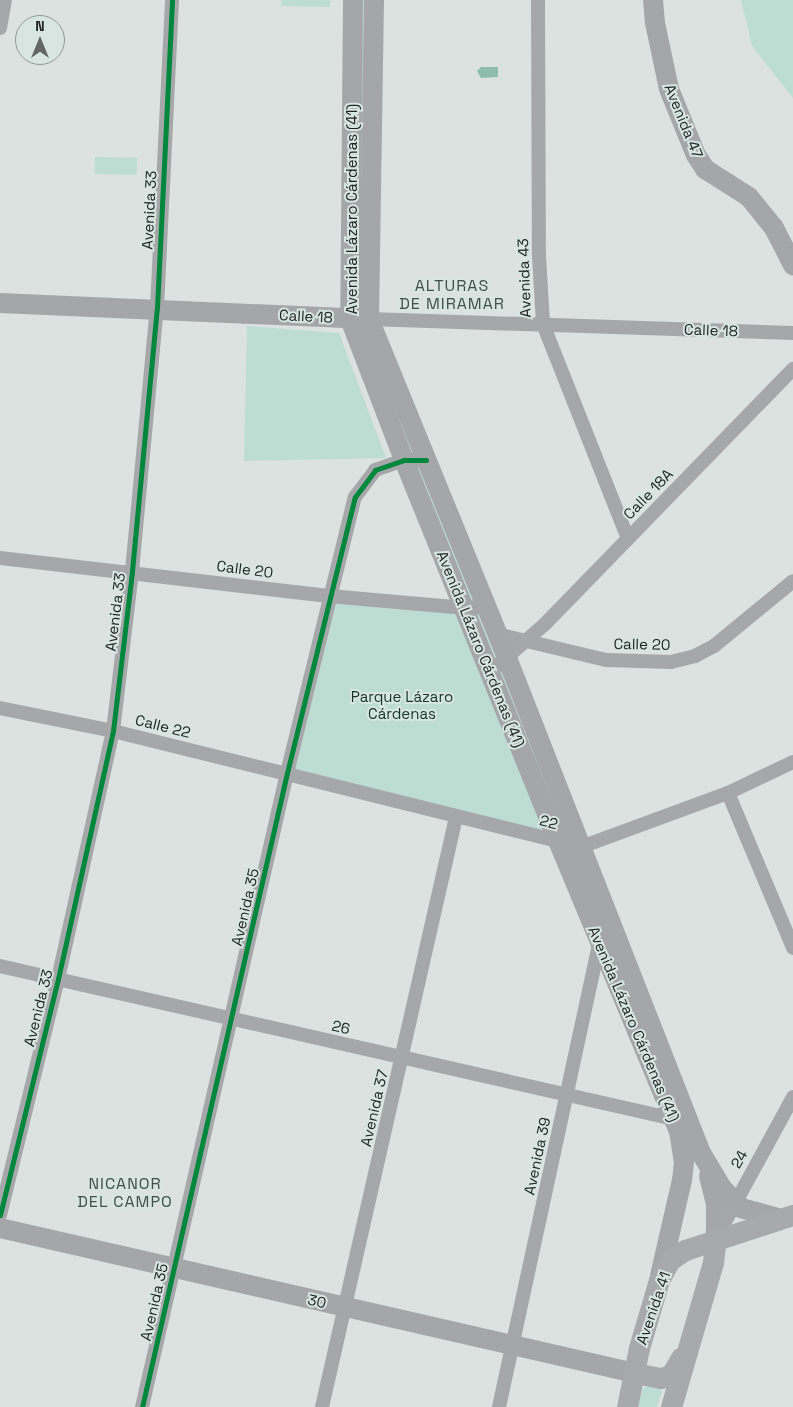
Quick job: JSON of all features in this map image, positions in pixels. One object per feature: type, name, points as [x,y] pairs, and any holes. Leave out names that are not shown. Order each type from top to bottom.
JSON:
[{"type":"main road","name":"Avenida Lázaro Cárdenas (41)","points":[[353,0],[360,319],[404,460],[466,608],[558,841],[674,1119],[684,1162],[678,1204],[662,1274]]},
{"type":"main road","name":"Avenida Lázaro Cárdenas (41)","points":[[374,0],[360,319],[426,460],[507,658],[704,1158],[716,1205],[716,1238],[713,1262]]},
{"type":"main road","name":"Avenida 47","points":[[653,0],[655,23],[669,89],[696,155],[705,169],[749,197],[774,228],[793,265]]},
{"type":"main road","name":"Calle 18","points":[[0,303],[157,308],[360,319]]},
{"type":"main road","name":"Avenida Lázaro Cárdenas (41)","points":[[704,1158],[734,1202]]},
{"type":"main road","points":[[734,1202],[741,1208],[777,1219]]},
{"type":"main road","points":[[671,1407],[713,1262],[777,1219]]},
{"type":"main road","name":"Avenida 41","points":[[628,1407],[639,1348],[662,1274],[677,1254],[716,1238],[777,1219]]},
{"type":"main road","name":"30","points":[[0,1228],[635,1373]]},
{"type":"main road","points":[[662,1274],[682,1259],[697,1263],[703,1276],[704,1291]]},
{"type":"main road","points":[[635,1373],[654,1378],[671,1375],[687,1347]]},
{"type":"street","points":[[0,28],[5,0]]},
{"type":"street","name":"Avenida 33","points":[[0,1215],[58,979],[113,731],[132,571],[157,308],[172,0]]},
{"type":"street","name":"Avenida 43","points":[[538,0],[539,256],[542,324],[628,539]]},
{"type":"street","name":"Calle 18","points":[[360,319],[793,333]]},
{"type":"street","name":"Calle 18A","points":[[526,641],[793,369]]},
{"type":"street","name":"Avenida 35","points":[[142,1407],[287,773],[329,596],[355,497],[375,470],[404,460],[426,460]]},
{"type":"street","name":"Calle 20","points":[[0,558],[132,571],[329,596],[466,608],[486,607]]},
{"type":"street","name":"Calle 20","points":[[497,634],[606,660],[671,662],[695,656],[714,646],[793,580]]},
{"type":"street","points":[[491,671],[526,641]]},
{"type":"street","name":"Calle 22","points":[[0,708],[113,731],[287,773]]},
{"type":"street","points":[[580,847],[728,793],[793,762]]},
{"type":"street","name":"22","points":[[287,773],[580,847]]},
{"type":"street","points":[[728,793],[793,948]]},
{"type":"street","name":"Avenida 37","points":[[322,1407],[403,1058],[456,816]]},
{"type":"street","name":"Avenida 39","points":[[500,1407],[606,912]]},
{"type":"street","name":"26","points":[[0,966],[674,1119]]},
{"type":"street","name":"24","points":[[716,1238],[793,1097]]},
{"type":"green space","points":[[281,0],[330,0],[330,7],[281,6]]},
{"type":"green space","name":"Parque Lázaro Cárdenas","points":[[353,0],[373,0],[369,319],[585,846],[287,773],[329,596],[465,608],[350,319]]},
{"type":"green space","points":[[741,0],[793,0],[793,98],[752,46]]},
{"type":"green space","points":[[95,157],[137,158],[137,175],[95,174]]},
{"type":"green space","points":[[247,326],[339,333],[386,458],[244,461]]},
{"type":"green space","points":[[650,1385],[658,1387],[662,1391],[657,1407],[638,1407],[643,1388]]},
{"type":"shaded area","points":[[481,67],[498,67],[498,77],[481,78],[477,71]]},
{"type":"cycle path","points":[[0,1215],[58,979],[113,731],[132,571],[157,308],[172,0]]},
{"type":"cycle path","points":[[142,1407],[287,773],[355,497],[375,470],[404,460],[426,460]]},
{"type":"district","name":"ALTURAS DE MIRAMAR","points":[[452,295]]},
{"type":"district","name":"NICANOR DEL CAMPO","points":[[125,1193]]}]
